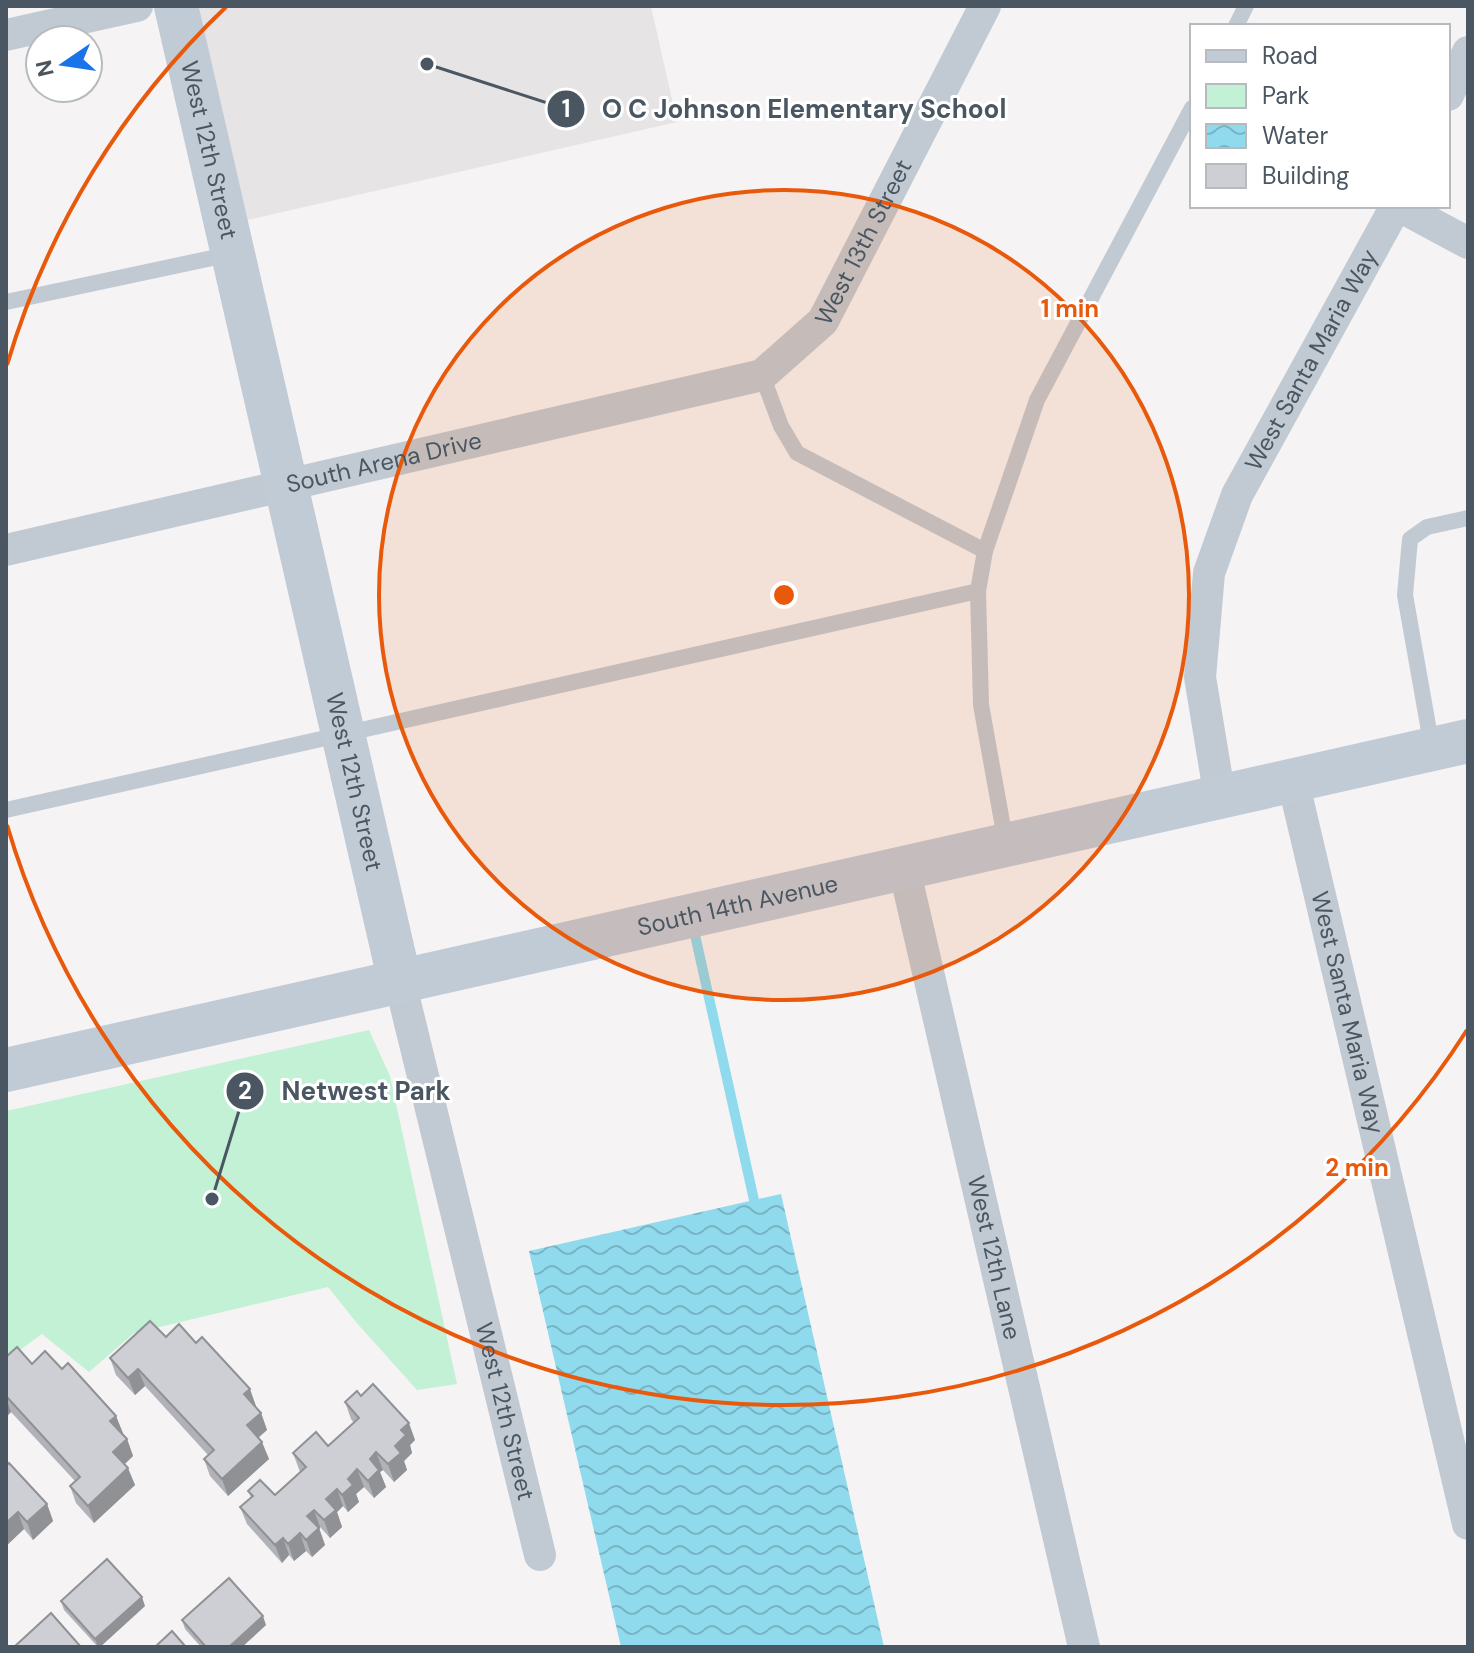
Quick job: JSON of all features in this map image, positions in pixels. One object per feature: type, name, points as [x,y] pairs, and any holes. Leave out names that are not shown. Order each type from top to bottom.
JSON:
[{"type":"street","points":[[6,35],[137,6]]},
{"type":"street","name":"West 12th Street","points":[[176,6],[400,982],[540,1555]]},
{"type":"street","name":"West 13th Street","points":[[762,375],[823,321],[985,6]]},
{"type":"street","points":[[1450,91],[1468,52]]},
{"type":"street","name":"West Santa Maria Way","points":[[1220,798],[1200,677],[1209,573],[1237,495],[1397,208]]},
{"type":"street","points":[[1402,208],[1468,243]]},
{"type":"street","name":"South Arena Drive","points":[[6,550],[762,375]]},
{"type":"street","name":"South 14th Avenue","points":[[6,1070],[1450,746]]},
{"type":"street","name":"West Santa Maria Way","points":[[1293,781],[1468,1524]]},
{"type":"street","name":"West 12th Lane","points":[[904,868],[1084,1647]]},
{"type":"lane","points":[[1237,24],[1246,6]]},
{"type":"lane","points":[[1006,845],[981,705],[978,591],[985,551],[1037,400],[1190,112]]},
{"type":"lane","points":[[6,302],[233,254]]},
{"type":"lane","points":[[762,375],[781,426],[797,453],[985,551]]},
{"type":"lane","points":[[1450,746],[1405,595],[1410,539],[1427,527],[1468,518]]},
{"type":"lane","points":[[6,810],[978,591]]},
{"type":"shaded area","points":[[176,6],[651,6],[677,122],[226,225]]},
{"type":"green space","points":[[369,1030],[390,1076],[457,1384],[417,1390],[328,1287],[134,1333],[89,1372],[42,1334],[6,1360],[6,1111]]},
{"type":"water","points":[[781,1194],[884,1647],[621,1647],[529,1251]]},
{"type":"building","points":[[150,1321],[166,1337],[179,1324],[196,1343],[202,1337],[250,1389],[244,1394],[261,1413],[247,1425],[262,1442],[222,1479],[204,1459],[214,1450],[138,1369],[128,1378],[110,1358]]},
{"type":"building","points":[[17,1347],[32,1364],[45,1351],[62,1369],[68,1363],[116,1416],[110,1421],[127,1439],[113,1452],[128,1468],[88,1506],[70,1486],[80,1477],[6,1396],[6,1357]]},
{"type":"building","points":[[373,1384],[409,1423],[401,1430],[406,1435],[395,1446],[401,1453],[388,1464],[376,1452],[370,1459],[379,1470],[368,1481],[357,1469],[348,1479],[353,1485],[342,1495],[337,1489],[326,1499],[336,1510],[324,1520],[314,1510],[307,1516],[319,1528],[306,1540],[300,1533],[288,1544],[283,1538],[275,1545],[240,1507],[253,1496],[248,1491],[260,1480],[275,1495],[306,1467],[293,1453],[316,1432],[328,1446],[359,1418],[345,1402],[357,1391],[361,1396]]},
{"type":"building","points":[[9,1463],[47,1504],[27,1522],[18,1512],[6,1523],[6,1466]]},
{"type":"building","points":[[107,1559],[142,1597],[95,1639],[61,1601]]},
{"type":"building","points":[[229,1578],[263,1616],[229,1647],[206,1647],[182,1620]]},
{"type":"building","points":[[51,1613],[81,1647],[14,1647]]},
{"type":"building","points":[[172,1631],[186,1647],[155,1647]]},
{"type":"waterway","points":[[693,926],[754,1200]]},
{"type":"place","name":"O C Johnson Elementary School","points":[[427,64]]},
{"type":"place","name":"Netwest Park","points":[[212,1199]]}]
